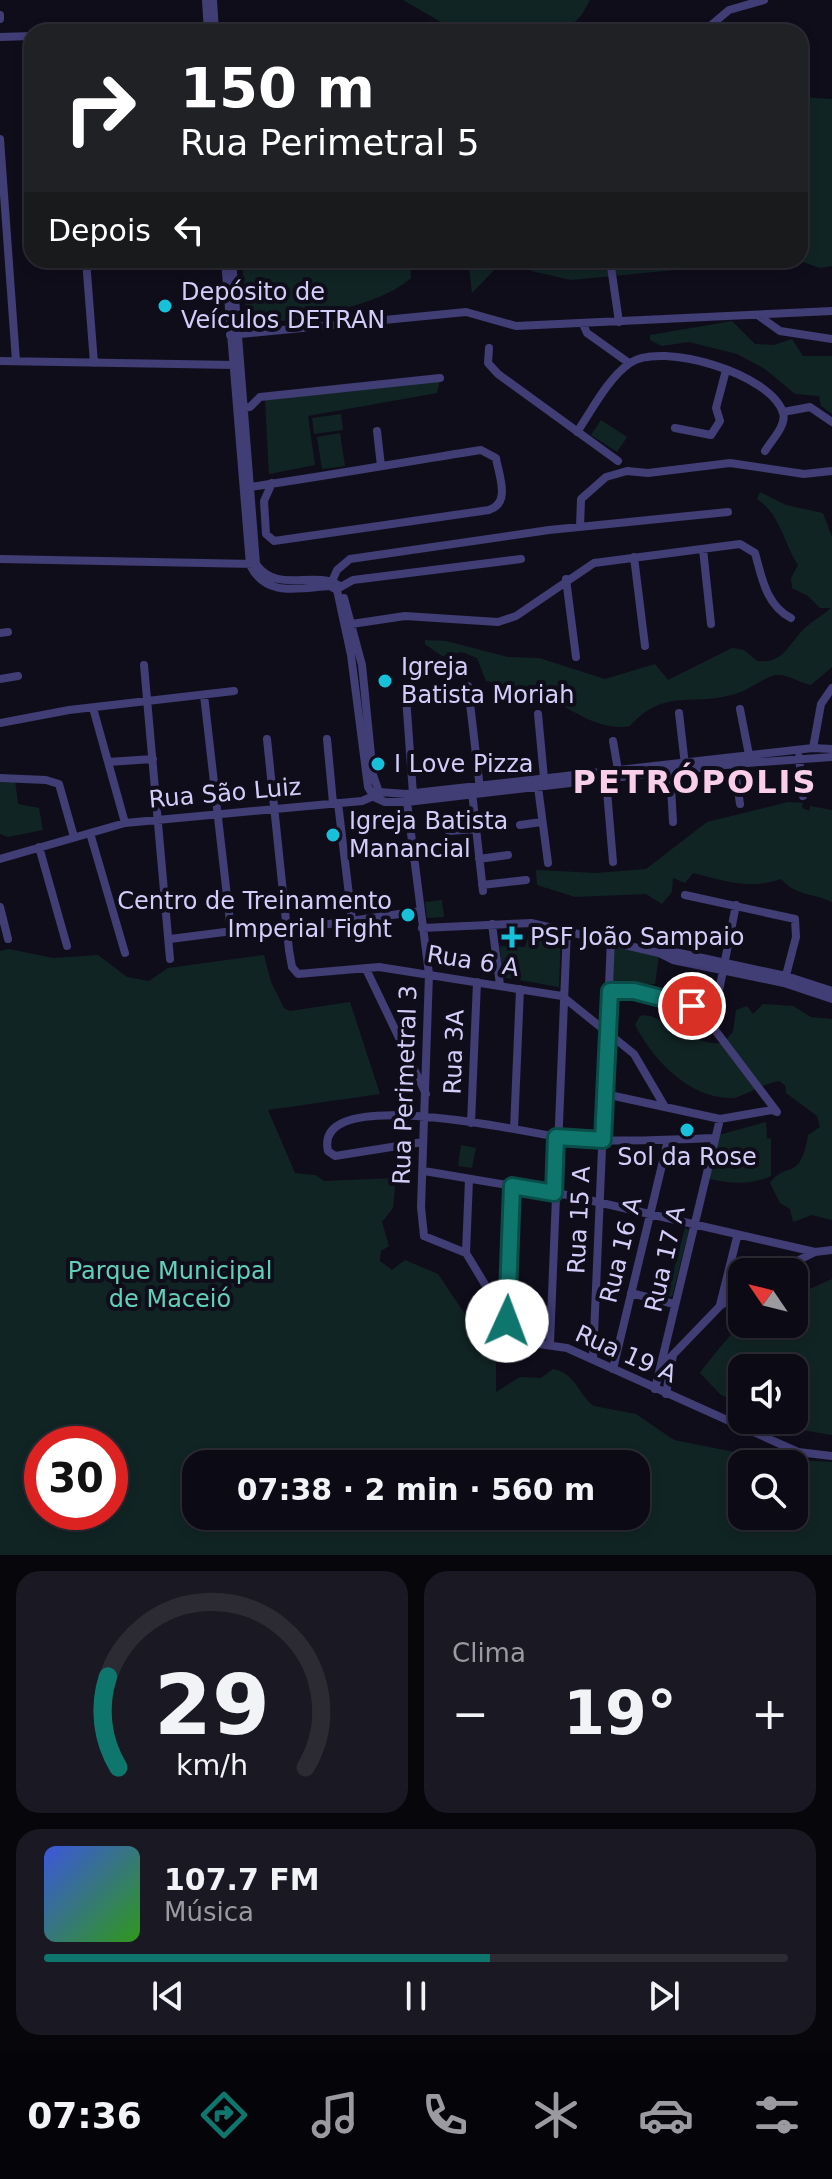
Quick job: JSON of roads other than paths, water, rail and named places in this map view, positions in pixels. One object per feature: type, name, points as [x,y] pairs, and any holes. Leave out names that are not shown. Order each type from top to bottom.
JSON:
[{"type":"street","points":[[206,0],[208,24]]},
{"type":"street","points":[[213,0],[214,24]]},
{"type":"street","points":[[712,24],[729,10],[764,0]]},
{"type":"street","points":[[0,37],[24,36]]},
{"type":"street","points":[[0,139],[16,361]]},
{"type":"street","points":[[87,268],[94,363]]},
{"type":"street","points":[[226,268],[234,334]]},
{"type":"street","points":[[232,268],[236,365],[253,565],[259,579],[275,588],[335,586],[353,580],[521,559]]},
{"type":"street","points":[[611,268],[619,322]]},
{"type":"street","points":[[234,334],[466,312],[516,326],[832,311]]},
{"type":"street","points":[[758,315],[780,331],[832,339]]},
{"type":"street","points":[[583,324],[587,333],[629,363]]},
{"type":"street","points":[[489,348],[488,363],[498,374],[618,461]]},
{"type":"street","points":[[577,432],[629,363],[647,357],[670,356],[754,379],[783,412],[781,427],[765,451]]},
{"type":"street","points":[[0,361],[236,365]]},
{"type":"street","points":[[236,365],[250,487],[253,565]]},
{"type":"street","points":[[675,428],[711,435],[720,418],[716,408],[726,370]]},
{"type":"street","points":[[243,408],[250,407],[260,397],[440,378]]},
{"type":"street","points":[[783,412],[810,407],[832,422]]},
{"type":"street","points":[[377,431],[381,466]]},
{"type":"street","points":[[250,487],[272,483],[381,466],[488,452],[496,458],[502,499],[499,505],[489,510],[274,541],[266,534],[264,501],[272,483]]},
{"type":"street","points":[[580,527],[579,502],[606,477],[627,471],[648,473],[730,463],[804,474],[832,471]]},
{"type":"street","points":[[376,794],[368,787],[349,624],[335,586],[350,559],[580,527],[728,512]]},
{"type":"street","points":[[349,624],[405,616],[498,622],[516,616],[566,579],[594,563],[735,545],[745,546],[755,553],[769,597],[780,612],[791,618]]},
{"type":"street","points":[[703,549],[711,624]]},
{"type":"street","points":[[634,557],[645,646]]},
{"type":"street","points":[[0,559],[253,565]]},
{"type":"street","points":[[566,579],[576,657]]},
{"type":"street","points":[[144,665],[170,959]]},
{"type":"street","name":"Rua Perimetral 3","points":[[419,671],[406,697],[410,797],[429,974],[421,1230],[430,1240],[466,1253]]},
{"type":"street","points":[[0,679],[18,676]]},
{"type":"street","points":[[468,686],[482,888],[526,880]]},
{"type":"street","points":[[813,748],[821,704],[832,688]]},
{"type":"street","points":[[0,723],[234,691]]},
{"type":"street","points":[[204,695],[231,931]]},
{"type":"street","points":[[93,708],[125,823]]},
{"type":"street","points":[[740,709],[749,755]]},
{"type":"street","points":[[679,713],[685,766]]},
{"type":"street","points":[[538,714],[544,778]]},
{"type":"street","points":[[267,739],[287,927]]},
{"type":"street","points":[[327,739],[352,920]]},
{"type":"street","points":[[613,741],[618,770]]},
{"type":"street","points":[[476,790],[538,787],[749,755],[832,749]]},
{"type":"street","points":[[799,757],[803,796]]},
{"type":"street","points":[[685,766],[832,757]]},
{"type":"street","points":[[108,762],[153,759]]},
{"type":"street","points":[[734,764],[740,804]]},
{"type":"street","points":[[476,790],[544,778],[670,768]]},
{"type":"street","points":[[670,768],[673,822]]},
{"type":"street","points":[[0,778],[46,780],[59,784],[74,837]]},
{"type":"street","points":[[606,779],[613,862]]},
{"type":"street","points":[[538,787],[548,863]]},
{"type":"street","name":"Rua São Luiz","points":[[0,859],[125,823],[336,803],[376,794],[385,802],[476,790]]},
{"type":"street","points":[[520,825],[542,822]]},
{"type":"street","points":[[449,831],[476,829]]},
{"type":"street","points":[[90,833],[125,953]]},
{"type":"street","points":[[39,847],[67,946]]},
{"type":"street","points":[[479,859],[508,855]]},
{"type":"street","points":[[685,895],[795,919],[796,937],[785,980]]},
{"type":"street","points":[[605,1094],[720,1119],[763,1111],[777,1112],[712,1026],[736,905]]},
{"type":"street","points":[[0,907],[8,939]]},
{"type":"street","points":[[170,939],[420,911]]},
{"type":"street","points":[[422,928],[531,923],[611,939],[673,960],[723,966],[832,991]]},
{"type":"street","points":[[492,924],[500,985]]},
{"type":"street","name":"Rua 6 A","points":[[287,927],[292,967],[305,976],[366,969],[429,974],[562,996],[634,1054],[665,1107]]},
{"type":"street","points":[[550,1343],[556,1137],[567,929]]},
{"type":"street","name":"Rua 15 A","points":[[593,1358],[611,939]]},
{"type":"street","points":[[366,969],[427,1095]]},
{"type":"street","points":[[785,980],[832,999]]},
{"type":"street","name":"Rua 3A","points":[[471,1123],[477,982]]},
{"type":"street","points":[[514,1129],[520,989]]},
{"type":"street","points":[[610,991],[634,991],[715,1012]]},
{"type":"street","points":[[423,1142],[339,1156],[328,1151],[326,1141],[334,1126],[366,1117],[426,1116],[556,1137],[603,1140],[713,1138]]},
{"type":"street","name":"Rua 17 A","points":[[655,1389],[720,1119]]},
{"type":"street","name":"Rua 16 A","points":[[613,1369],[668,1140]]},
{"type":"street","points":[[424,1171],[599,1202],[737,1237],[815,1252],[832,1250]]},
{"type":"street","points":[[466,1253],[469,1179]]},
{"type":"street","points":[[507,1321],[512,1186]]},
{"type":"street","points":[[720,1306],[737,1237]]},
{"type":"street","points":[[803,1258],[815,1252]]},
{"type":"street","name":"Rua 19 A","points":[[466,1253],[507,1321],[525,1342],[550,1343],[593,1358],[798,1452],[832,1456]]},
{"type":"street","points":[[631,1293],[674,1304]]},
{"type":"street","points":[[661,1367],[728,1301]]},
{"type":"street","points":[[666,1394],[673,1354]]},
{"type":"place","name":"Depósito de Veículos DETRAN","points":[[165,306]]},
{"type":"place","name":"Igreja Batista Moriah","points":[[385,681]]},
{"type":"place","name":"I Love Pizza","points":[[378,764]]},
{"type":"place","name":"Igreja Batista Manancial","points":[[333,835]]},
{"type":"place","name":"Centro de Treinamento Imperial Fight","points":[[408,915]]},
{"type":"place","name":"PSF João Sampaio","points":[[512,937]]},
{"type":"place","name":"Sol da Rose","points":[[687,1130]]},
{"type":"district","name":"PETRÓPOLIS","points":[[695,782]]},
{"type":"park label","name":"Parque Municipal de Maceió","points":[[170,1285]]}]
